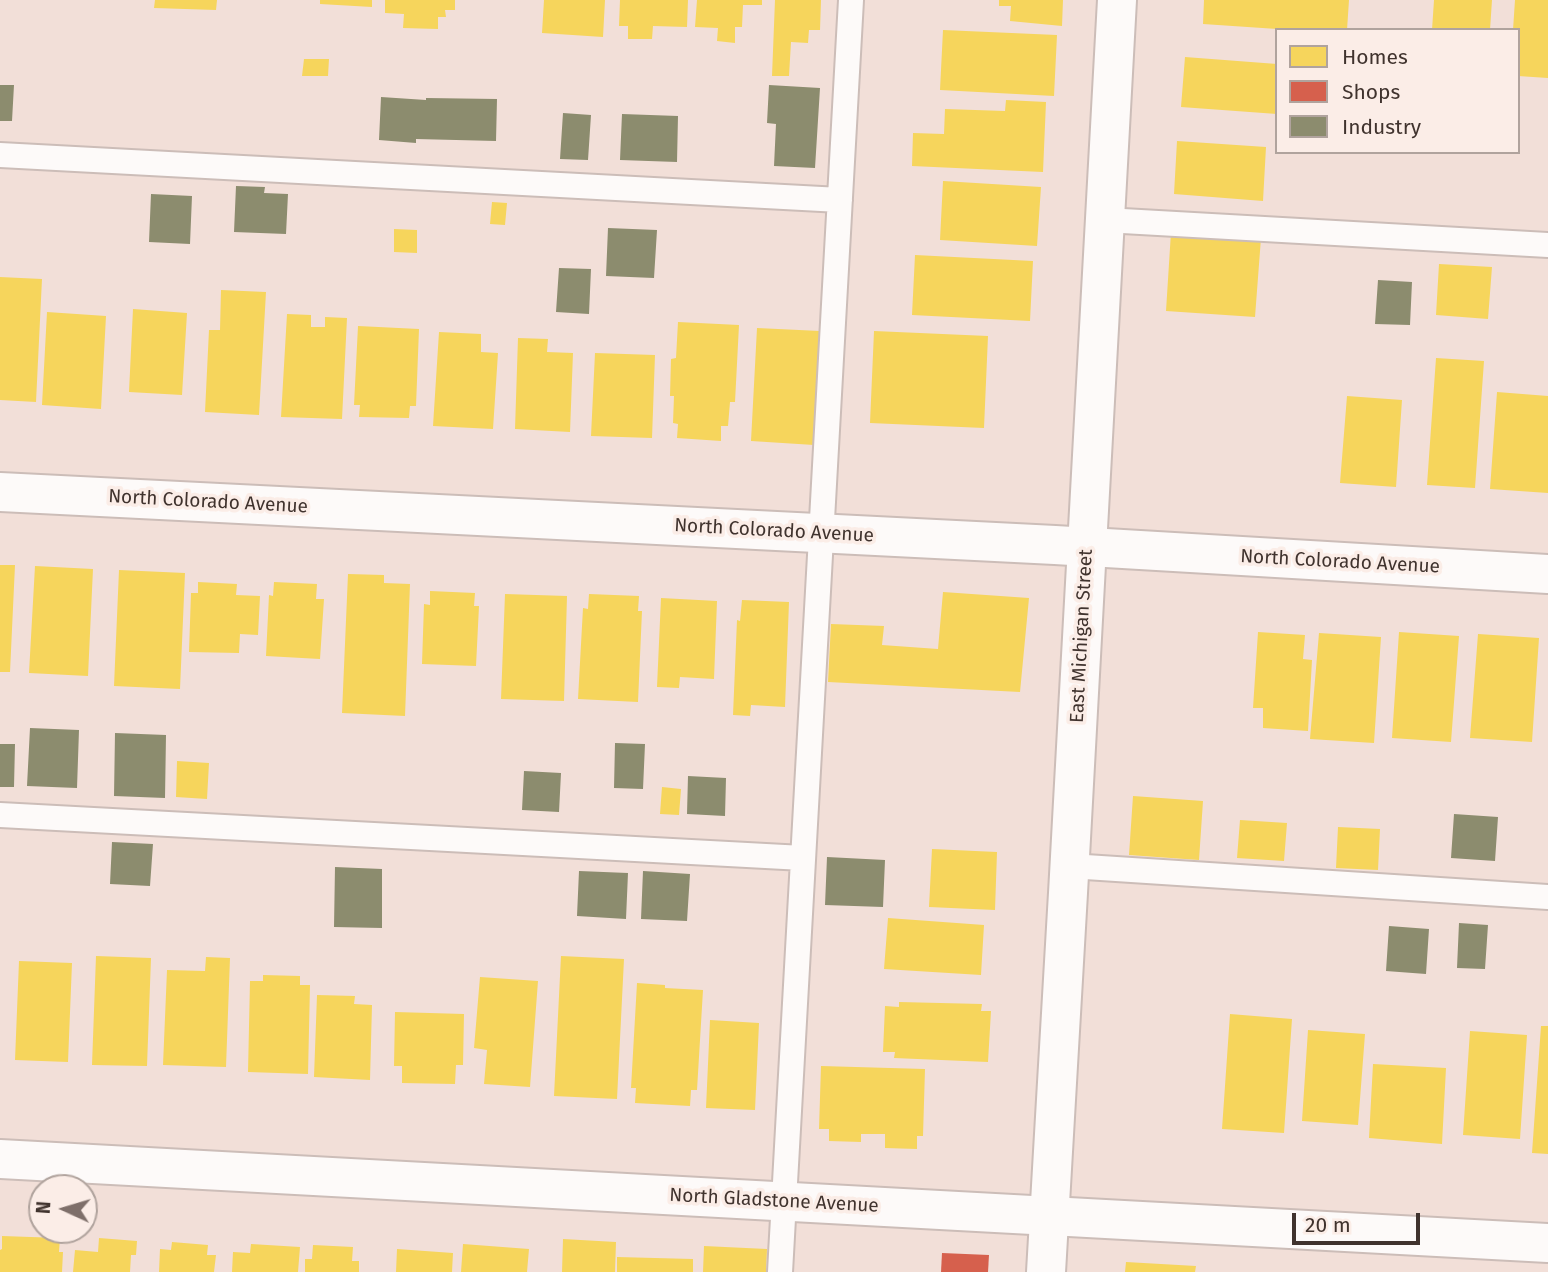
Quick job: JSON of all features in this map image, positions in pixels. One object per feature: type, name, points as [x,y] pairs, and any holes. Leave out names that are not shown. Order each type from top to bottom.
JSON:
[{"type":"street","name":"East Michigan Street","points":[[1046,1272],[1117,0]]},
{"type":"street","name":"North Colorado Avenue","points":[[0,492],[1087,547],[1548,574]]},
{"type":"street","name":"North Gladstone Avenue","points":[[0,1159],[1548,1243]]},
{"type":"lane","points":[[780,1272],[851,0]]},
{"type":"lane","points":[[0,155],[840,200]]},
{"type":"lane","points":[[1105,220],[1548,246]]},
{"type":"lane","points":[[0,815],[803,858]]},
{"type":"lane","points":[[1070,866],[1548,897]]},
{"type":"building: Homes","points":[[155,0],[217,0],[216,10],[154,8]]},
{"type":"building: Homes","points":[[320,0],[372,0],[372,7],[320,4]]},
{"type":"building: Homes","points":[[385,0],[455,0],[455,10],[445,10],[446,17],[438,17],[438,29],[403,28],[404,14],[385,13]]},
{"type":"building: Homes","points":[[544,0],[605,0],[603,37],[542,33]]},
{"type":"building: Homes","points":[[620,0],[688,0],[687,27],[653,26],[652,39],[628,39],[628,26],[619,26]]},
{"type":"building: Homes","points":[[697,0],[762,0],[762,5],[743,5],[742,27],[735,27],[735,43],[717,41],[718,28],[695,27]]},
{"type":"building: Homes","points":[[775,0],[821,0],[820,30],[809,30],[808,43],[791,42],[789,76],[772,76]]},
{"type":"building: Homes","points":[[999,0],[1063,0],[1062,26],[1010,21],[1011,6],[999,6]]},
{"type":"building: Homes","points":[[1204,0],[1349,0],[1347,28],[1275,29],[1203,24]]},
{"type":"building: Homes","points":[[1434,0],[1492,0],[1490,28],[1432,28]]},
{"type":"building: Homes","points":[[1515,0],[1548,0],[1548,78],[1520,76],[1520,28],[1513,28]]},
{"type":"building: Homes","points":[[943,30],[1057,35],[1054,96],[940,90]]},
{"type":"building: Homes","points":[[1185,57],[1275,64],[1275,114],[1181,107]]},
{"type":"building: Homes","points":[[304,59],[329,59],[328,76],[302,76]]},
{"type":"building: Homes","points":[[1006,100],[1046,102],[1043,172],[912,166],[913,133],[944,134],[945,109],[1005,111]]},
{"type":"building: Homes","points":[[1177,141],[1266,147],[1263,201],[1174,194]]},
{"type":"building: Homes","points":[[943,181],[1041,187],[1037,246],[940,240]]},
{"type":"building: Homes","points":[[492,202],[507,203],[505,225],[490,224]]},
{"type":"building: Homes","points":[[394,229],[417,230],[417,253],[394,252]]},
{"type":"building: Homes","points":[[1171,232],[1261,238],[1255,317],[1166,311]]},
{"type":"building: Homes","points":[[915,255],[1033,261],[1030,321],[912,315]]},
{"type":"building: Homes","points":[[1439,264],[1492,267],[1488,319],[1436,315]]},
{"type":"building: Homes","points":[[0,277],[42,279],[36,402],[0,400]]},
{"type":"building: Homes","points":[[221,290],[266,292],[259,415],[205,412],[209,330],[220,330]]},
{"type":"building: Homes","points":[[133,309],[187,313],[182,395],[129,392]]},
{"type":"building: Homes","points":[[47,312],[106,316],[101,409],[42,405]]},
{"type":"building: Homes","points":[[287,314],[311,315],[311,327],[325,327],[325,317],[347,318],[342,419],[281,417]]},
{"type":"building: Homes","points":[[678,322],[739,325],[735,402],[730,402],[728,426],[721,426],[721,441],[677,438],[678,424],[673,423],[674,396],[670,396],[671,359],[676,358]]},
{"type":"building: Homes","points":[[358,326],[419,329],[416,406],[410,406],[409,418],[359,417],[360,405],[354,405]]},
{"type":"building: Homes","points":[[757,328],[820,331],[814,445],[751,441]]},
{"type":"building: Homes","points":[[874,331],[988,336],[984,428],[870,423]]},
{"type":"building: Homes","points":[[439,332],[481,334],[481,352],[498,353],[493,429],[433,426]]},
{"type":"building: Homes","points":[[518,338],[548,339],[547,352],[573,353],[570,432],[515,429]]},
{"type":"building: Homes","points":[[595,353],[655,355],[652,438],[591,436]]},
{"type":"building: Homes","points":[[1436,358],[1484,361],[1475,488],[1427,485]]},
{"type":"building: Homes","points":[[1497,392],[1548,396],[1548,493],[1490,489]]},
{"type":"building: Homes","points":[[1347,396],[1402,400],[1396,487],[1340,483]]},
{"type":"building: Homes","points":[[0,565],[15,565],[10,672],[0,672]]},
{"type":"building: Homes","points":[[35,566],[93,569],[88,676],[29,673]]},
{"type":"building: Homes","points":[[119,570],[185,573],[180,689],[114,686]]},
{"type":"building: Homes","points":[[348,574],[384,575],[384,583],[410,584],[405,716],[342,713]]},
{"type":"building: Homes","points":[[198,582],[237,584],[236,595],[260,596],[258,635],[240,634],[239,653],[189,652],[191,593],[198,593]]},
{"type":"building: Homes","points":[[274,582],[317,584],[316,599],[324,599],[320,659],[266,656],[269,595],[273,596]]},
{"type":"building: Homes","points":[[430,591],[475,593],[474,606],[479,606],[476,666],[422,664],[424,604],[430,605]]},
{"type":"building: Homes","points":[[943,592],[1029,598],[1020,692],[828,682],[831,624],[884,626],[882,645],[938,649]]},
{"type":"building: Homes","points":[[505,594],[567,596],[564,701],[501,699]]},
{"type":"building: Homes","points":[[589,594],[639,596],[638,611],[642,611],[638,702],[578,699],[583,608],[588,609]]},
{"type":"building: Homes","points":[[661,598],[717,601],[714,679],[680,677],[679,688],[657,687]]},
{"type":"building: Homes","points":[[742,600],[789,602],[785,707],[751,705],[750,716],[733,715],[737,620],[740,621]]},
{"type":"building: Homes","points":[[1258,632],[1305,635],[1303,659],[1312,660],[1308,731],[1263,728],[1263,708],[1253,708]]},
{"type":"building: Homes","points":[[1399,632],[1459,636],[1451,742],[1392,738]]},
{"type":"building: Homes","points":[[1319,633],[1381,637],[1374,743],[1310,739]]},
{"type":"building: Homes","points":[[1478,634],[1539,638],[1532,742],[1470,738]]},
{"type":"building: Homes","points":[[177,761],[209,763],[207,799],[176,797]]},
{"type":"building: Homes","points":[[662,787],[681,789],[679,815],[660,814]]},
{"type":"building: Homes","points":[[1133,796],[1203,801],[1199,860],[1129,855]]},
{"type":"building: Homes","points":[[1240,820],[1287,823],[1284,861],[1237,858]]},
{"type":"building: Homes","points":[[1338,827],[1380,829],[1378,870],[1336,868]]},
{"type":"building: Homes","points":[[932,849],[997,852],[995,910],[929,907]]},
{"type":"building: Homes","points":[[888,918],[984,925],[981,975],[884,969]]},
{"type":"building: Homes","points":[[96,956],[151,958],[147,1066],[92,1065]]},
{"type":"building: Homes","points":[[561,956],[624,959],[617,1099],[554,1096]]},
{"type":"building: Homes","points":[[206,957],[230,958],[226,1067],[163,1065],[167,970],[205,971]]},
{"type":"building: Homes","points":[[19,961],[72,963],[68,1062],[15,1060]]},
{"type":"building: Homes","points":[[263,975],[300,976],[300,985],[310,985],[308,1074],[248,1072],[250,981],[263,981]]},
{"type":"building: Homes","points":[[480,977],[538,981],[530,1087],[484,1084],[487,1050],[474,1048]]},
{"type":"building: Homes","points":[[637,983],[703,990],[697,1090],[691,1090],[690,1106],[635,1103],[636,1088],[631,1088]]},
{"type":"building: Homes","points":[[317,995],[355,996],[354,1004],[372,1005],[370,1080],[314,1077]]},
{"type":"building: Homes","points":[[899,1002],[982,1004],[981,1011],[991,1011],[988,1062],[894,1058],[895,1052],[883,1052],[885,1006],[899,1007]]},
{"type":"building: Homes","points":[[395,1012],[464,1014],[463,1065],[456,1065],[455,1084],[402,1083],[402,1066],[394,1066]]},
{"type":"building: Homes","points":[[1230,1014],[1292,1019],[1284,1133],[1222,1129]]},
{"type":"building: Homes","points":[[710,1020],[759,1023],[755,1110],[706,1108]]},
{"type":"building: Homes","points":[[1541,1026],[1548,1026],[1548,1154],[1532,1153]]},
{"type":"building: Homes","points":[[1308,1030],[1365,1034],[1358,1125],[1302,1121]]},
{"type":"building: Homes","points":[[1470,1031],[1527,1035],[1520,1139],[1463,1135]]},
{"type":"building: Homes","points":[[1373,1064],[1446,1068],[1442,1144],[1369,1138]]},
{"type":"building: Homes","points":[[821,1066],[925,1069],[923,1136],[917,1136],[917,1149],[885,1148],[885,1134],[861,1134],[861,1142],[829,1141],[829,1129],[819,1129]]},
{"type":"building: Homes","points":[[2,1236],[28,1237],[28,1244],[60,1244],[59,1252],[63,1252],[62,1272],[0,1272]]},
{"type":"building: Homes","points":[[99,1238],[137,1241],[136,1255],[131,1255],[130,1272],[73,1272],[75,1250],[98,1252]]},
{"type":"building: Homes","points":[[563,1239],[616,1242],[615,1272],[562,1272]]},
{"type":"building: Homes","points":[[172,1242],[208,1245],[207,1255],[216,1255],[214,1272],[159,1272],[160,1249],[171,1250]]},
{"type":"building: Homes","points":[[251,1244],[300,1247],[298,1272],[232,1272],[233,1252],[250,1253]]},
{"type":"building: Homes","points":[[463,1244],[529,1249],[527,1272],[461,1272]]},
{"type":"building: Homes","points":[[313,1245],[353,1247],[352,1261],[359,1261],[359,1272],[305,1272],[305,1259],[312,1259]]},
{"type":"building: Homes","points":[[704,1246],[767,1249],[766,1272],[703,1272]]},
{"type":"building: Homes","points":[[397,1249],[453,1253],[452,1272],[396,1272]]},
{"type":"building: Homes","points":[[617,1257],[693,1259],[693,1272],[617,1272]]},
{"type":"building: Homes","points":[[1126,1262],[1196,1266],[1195,1272],[1125,1272]]},
{"type":"building: Shops","points":[[942,1253],[989,1255],[988,1272],[941,1272]]},
{"type":"building: Industry","points":[[0,85],[14,85],[12,121],[0,121]]},
{"type":"building: Industry","points":[[769,85],[820,88],[815,168],[774,166],[776,124],[767,123]]},
{"type":"building: Industry","points":[[381,97],[426,100],[497,99],[496,141],[416,139],[416,143],[379,140]]},
{"type":"building: Industry","points":[[563,113],[591,115],[588,160],[560,159]]},
{"type":"building: Industry","points":[[622,114],[678,116],[677,162],[620,160]]},
{"type":"building: Industry","points":[[236,186],[265,187],[264,193],[288,194],[286,234],[234,232]]},
{"type":"building: Industry","points":[[151,194],[192,196],[190,244],[149,242]]},
{"type":"building: Industry","points":[[608,228],[657,230],[654,278],[606,276]]},
{"type":"building: Industry","points":[[559,268],[591,269],[589,314],[556,312]]},
{"type":"building: Industry","points":[[1378,280],[1412,282],[1410,325],[1375,324]]},
{"type":"building: Industry","points":[[30,728],[79,730],[77,788],[27,786]]},
{"type":"building: Industry","points":[[115,733],[166,735],[165,798],[114,796]]},
{"type":"building: Industry","points":[[615,743],[645,744],[643,789],[614,788]]},
{"type":"building: Industry","points":[[0,744],[15,744],[14,787],[0,787]]},
{"type":"building: Industry","points":[[524,771],[561,773],[559,812],[522,810]]},
{"type":"building: Industry","points":[[688,776],[726,778],[725,816],[687,814]]},
{"type":"building: Industry","points":[[1454,814],[1498,817],[1495,861],[1451,858]]},
{"type":"building: Industry","points":[[112,842],[153,844],[150,886],[110,884]]},
{"type":"building: Industry","points":[[827,857],[885,860],[883,907],[825,905]]},
{"type":"building: Industry","points":[[335,867],[382,869],[382,928],[334,927]]},
{"type":"building: Industry","points":[[579,871],[628,873],[626,919],[577,916]]},
{"type":"building: Industry","points":[[643,871],[690,874],[687,921],[641,919]]},
{"type":"building: Industry","points":[[1459,923],[1488,925],[1485,969],[1457,968]]},
{"type":"building: Industry","points":[[1389,926],[1429,929],[1426,974],[1386,971]]}]
